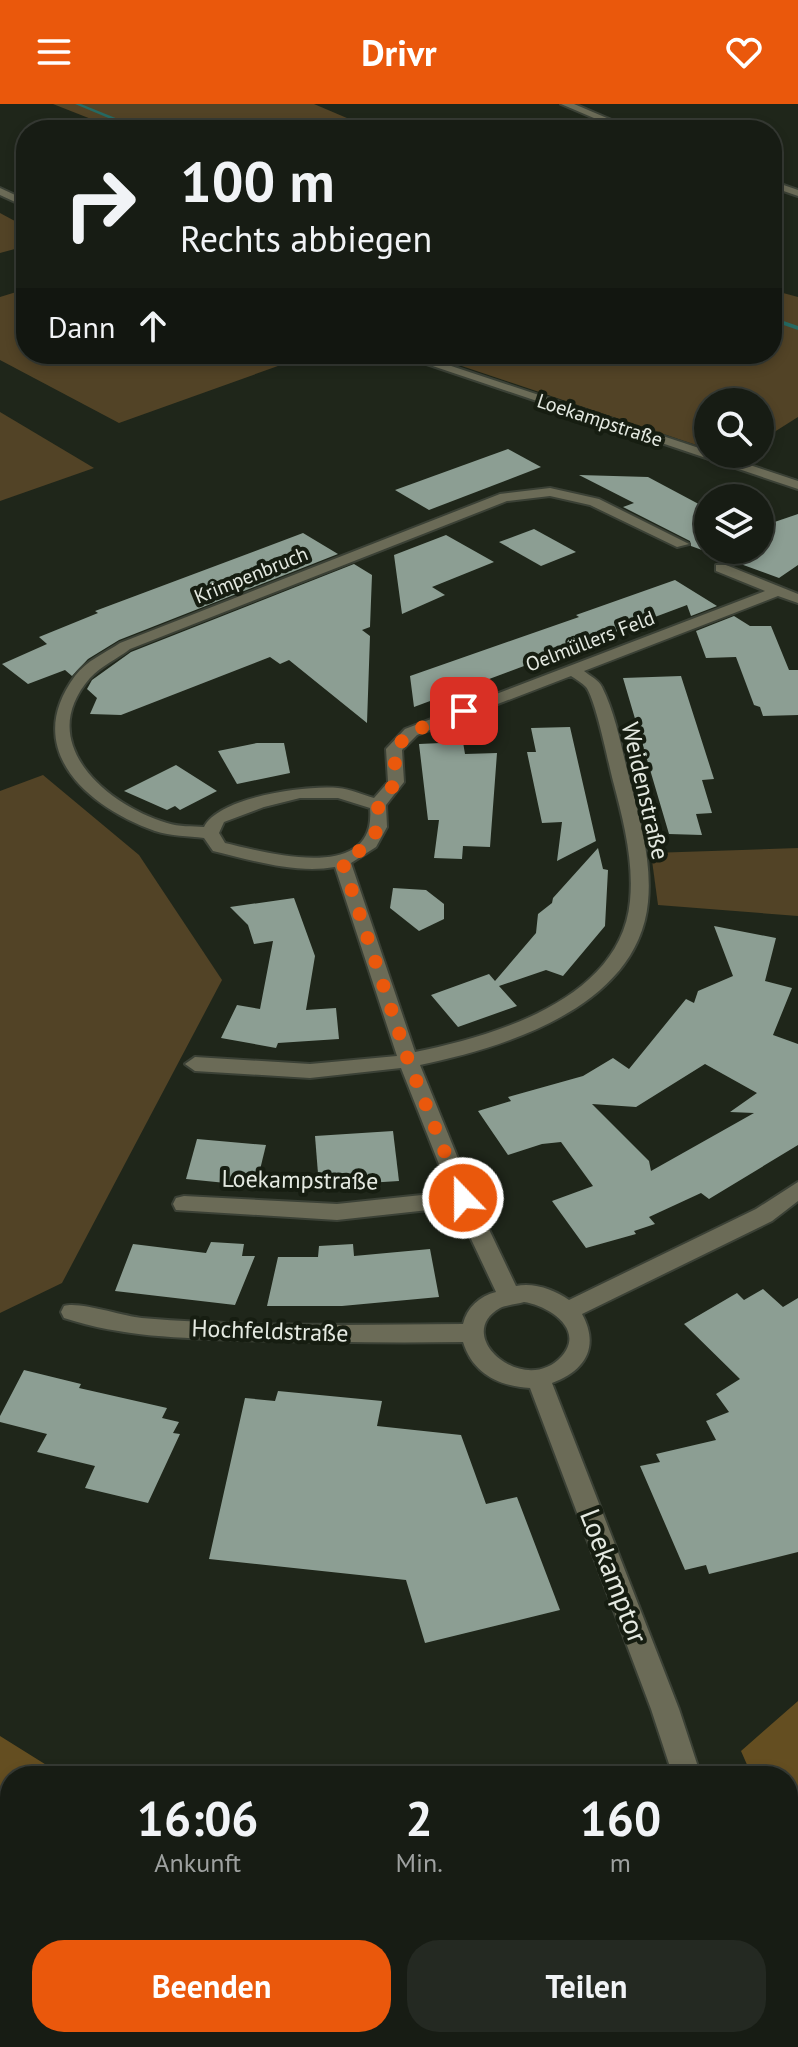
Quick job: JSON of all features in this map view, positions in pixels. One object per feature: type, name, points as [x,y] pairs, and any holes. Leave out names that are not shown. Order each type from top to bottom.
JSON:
[{"type":"street","points":[[566,104],[605,120]]},
{"type":"street","name":"Loekampstraße","points":[[433,364],[798,485]]},
{"type":"street","name":"Krimpenbruch","points":[[210,833],[164,828],[108,800],[81,779],[65,754],[59,732],[66,705],[82,677],[125,646],[505,497],[550,492],[594,502],[682,544]]},
{"type":"street","points":[[721,568],[798,599]]},
{"type":"street","name":"Oelmüllers Feld","points":[[342,861],[367,847],[379,829],[378,805],[396,782],[394,749],[411,732],[776,592]]},
{"type":"street","name":"Weidenstraße","points":[[195,1064],[306,1071],[358,1068],[408,1060],[469,1048],[532,1026],[590,991],[624,948],[639,908],[641,870],[594,686],[572,669]]},
{"type":"street","points":[[378,805],[339,793],[300,793],[258,803],[217,819],[210,833],[219,847],[287,863],[342,861],[408,1060],[463,1198],[509,1295]]},
{"type":"street","points":[[567,1311],[764,1215],[798,1190]]},
{"type":"street","name":"Loekampstraße","points":[[184,1204],[337,1212],[463,1198]]},
{"type":"street","points":[[509,1295],[541,1296],[567,1311],[579,1330],[577,1351],[563,1369],[538,1378],[518,1378],[499,1373],[483,1362],[473,1348],[470,1333],[475,1316],[489,1302],[509,1295]]},
{"type":"street","name":"Hochfeldstraße","points":[[72,1312],[98,1322],[152,1327],[320,1334],[470,1333]]},
{"type":"street","name":"Loekamptor","points":[[538,1378],[665,1709],[684,1766]]},
{"type":"shaded area","points":[[53,104],[314,104],[352,120],[94,120]]},
{"type":"shaded area","points":[[0,213],[16,222],[16,249],[0,253]]},
{"type":"shaded area","points":[[16,292],[16,364],[284,364],[119,423],[0,360],[0,297]]},
{"type":"shaded area","points":[[782,293],[798,297],[798,417],[774,432],[774,388],[694,388],[694,444],[456,364],[782,364]]},
{"type":"shaded area","points":[[0,412],[94,468],[0,501]]},
{"type":"shaded area","points":[[43,775],[139,855],[222,980],[62,1283],[0,1313],[0,791]]},
{"type":"shaded area","points":[[798,848],[798,916],[658,905],[651,853]]},
{"type":"shaded area","points":[[798,1701],[798,1766],[748,1766],[741,1751]]},
{"type":"shaded area","points":[[0,1736],[48,1766],[0,1766]]},
{"type":"building","points":[[508,449],[541,467],[429,510],[395,490]]},
{"type":"building","points":[[579,475],[648,477],[694,502],[694,547],[690,541],[623,507],[634,503]]},
{"type":"building","points":[[798,514],[798,565],[779,578],[740,564],[774,564],[774,522]]},
{"type":"building","points":[[534,529],[576,552],[541,566],[499,542]]},
{"type":"building","points":[[303,533],[338,554],[119,640],[88,659],[72,676],[65,670],[28,684],[2,664],[47,644],[39,637],[98,613],[95,611]]},
{"type":"building","points":[[446,535],[494,562],[432,587],[445,595],[402,614],[394,555]]},
{"type":"building","points":[[354,564],[372,575],[370,627],[362,630],[370,636],[367,723],[289,660],[280,664],[270,657],[121,715],[90,714],[97,698],[87,689],[92,680],[131,652]]},
{"type":"building","points":[[675,580],[717,606],[691,616],[687,605],[414,707],[410,676]]},
{"type":"building","points":[[734,616],[750,626],[771,626],[789,670],[798,670],[798,715],[763,716],[760,707],[754,705],[736,657],[706,658],[696,631]]},
{"type":"building","points":[[681,676],[714,779],[702,780],[712,813],[696,814],[702,835],[669,834],[623,678]]},
{"type":"building","points":[[570,727],[596,841],[557,861],[562,822],[542,823],[527,752],[536,752],[531,728]]},
{"type":"building","points":[[463,742],[465,754],[497,753],[490,847],[463,846],[462,859],[434,858],[439,820],[428,820],[419,744]]},
{"type":"building","points":[[257,743],[284,743],[290,773],[237,784],[218,751]]},
{"type":"building","points":[[176,765],[217,791],[180,810],[175,806],[167,810],[124,791]]},
{"type":"building","points":[[598,848],[603,869],[608,870],[605,926],[563,976],[546,970],[499,986],[517,1006],[458,1027],[431,995],[489,974],[495,981],[536,933],[538,914],[552,903],[553,898]]},
{"type":"building","points":[[393,888],[426,890],[444,904],[444,919],[419,931],[390,908]]},
{"type":"building","points":[[294,898],[315,956],[306,1010],[336,1008],[339,1039],[278,1043],[276,1048],[221,1038],[237,1005],[260,1009],[273,941],[254,944],[248,925],[230,907]]},
{"type":"building","points":[[714,926],[776,938],[765,981],[792,988],[773,1035],[798,1044],[798,1145],[709,1199],[701,1193],[649,1217],[655,1224],[634,1231],[636,1234],[586,1248],[552,1201],[593,1186],[561,1142],[542,1144],[508,1155],[478,1111],[511,1101],[508,1097],[583,1076],[613,1058],[629,1069],[686,999],[694,1003],[698,991],[733,976]],"holes":[[[705,1064],[757,1093],[730,1112],[754,1113],[651,1171],[649,1161],[592,1104],[636,1107]]]},
{"type":"building","points":[[393,1131],[399,1181],[319,1186],[315,1136]]},
{"type":"building","points":[[197,1139],[266,1145],[256,1186],[186,1179]]},
{"type":"building","points":[[211,1242],[244,1244],[242,1256],[255,1256],[235,1305],[115,1291],[133,1244],[206,1253]]},
{"type":"building","points":[[353,1244],[354,1256],[430,1249],[439,1297],[342,1306],[267,1306],[278,1257],[318,1257],[319,1246]]},
{"type":"building","points":[[763,1289],[783,1307],[798,1298],[798,1552],[709,1574],[706,1565],[685,1570],[640,1466],[660,1462],[656,1454],[716,1440],[706,1421],[729,1412],[716,1394],[740,1379],[684,1324],[737,1293],[744,1300]]},
{"type":"building","points":[[24,1370],[81,1384],[79,1388],[167,1408],[162,1418],[179,1422],[173,1433],[180,1434],[148,1503],[85,1488],[95,1466],[37,1452],[47,1434],[0,1422],[0,1416]]},
{"type":"building","points":[[278,1391],[382,1401],[377,1426],[461,1435],[486,1504],[517,1497],[560,1610],[425,1643],[406,1580],[209,1559],[245,1398],[275,1401]]},
{"type":"waterway","points":[[77,104],[117,120]]},
{"type":"waterway","points":[[782,322],[798,328]]},
{"type":"route","points":[[463,1198],[408,1060],[342,861],[367,847],[379,829],[378,805],[385,800],[396,782],[394,749],[411,732],[464,711]]}]
